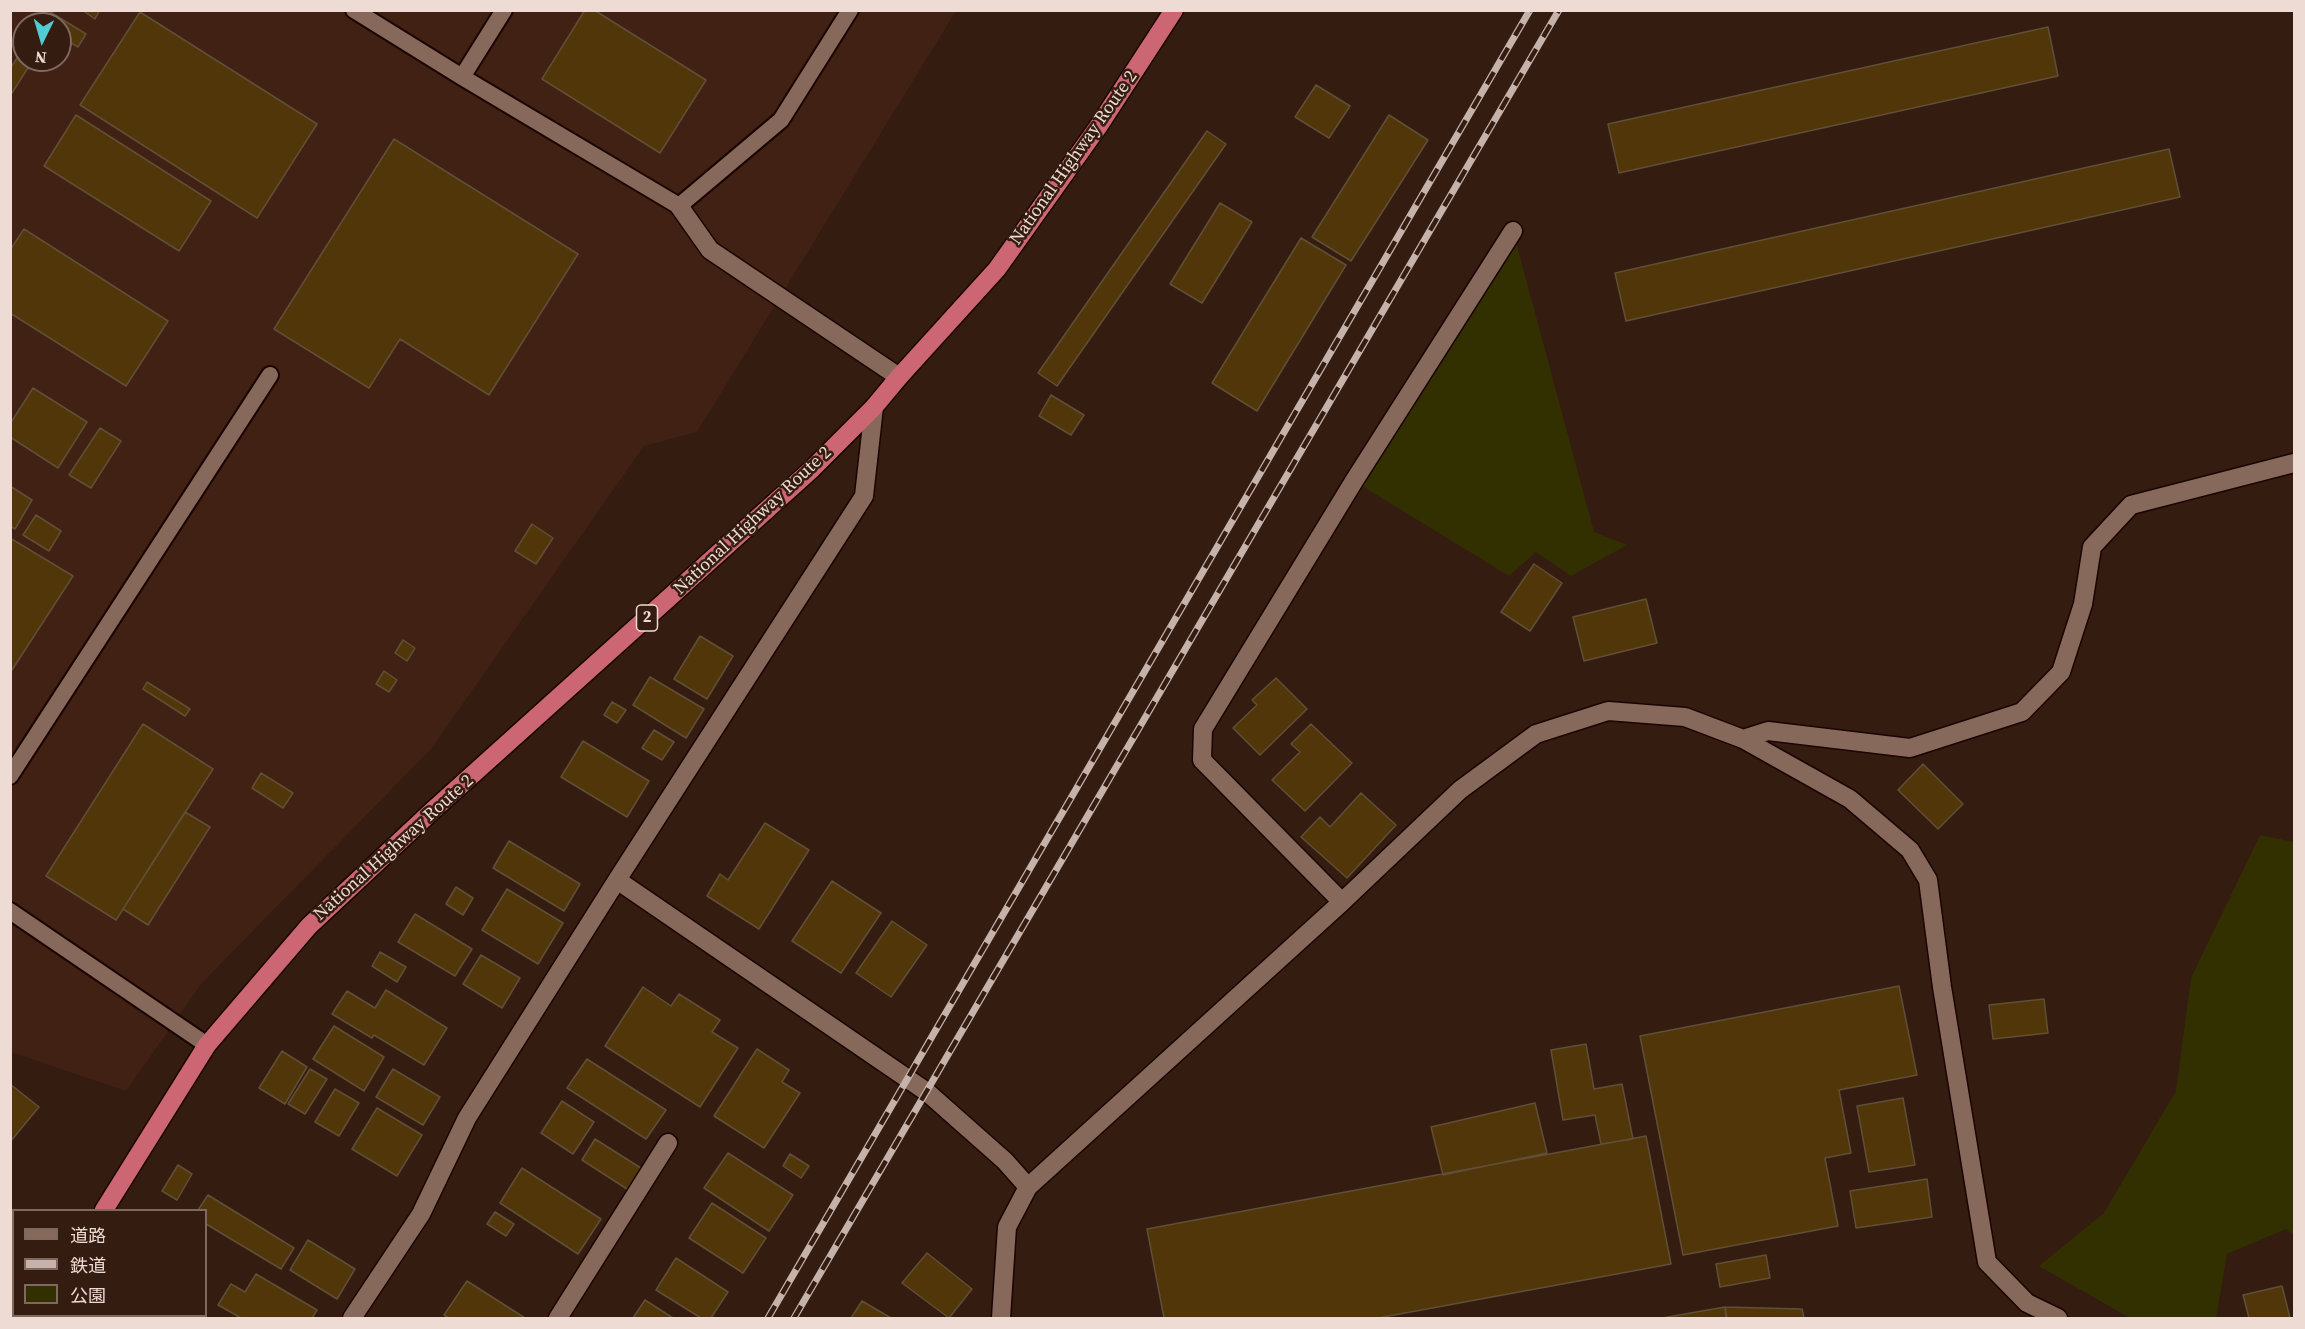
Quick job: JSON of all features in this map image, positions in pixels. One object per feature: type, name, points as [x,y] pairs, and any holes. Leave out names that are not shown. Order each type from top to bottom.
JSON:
[{"type":"highway","name":"National Highway Route 2","points":[[105,1209],[207,1045],[309,926],[431,812],[812,469],[874,407],[997,269],[1098,127],[1174,10]]},
{"type":"street","points":[[679,206],[710,250],[899,377]]},
{"type":"street","points":[[1342,902],[1202,760],[1203,729],[1354,481],[1513,231]]},
{"type":"street","points":[[352,1318],[421,1214],[467,1118],[864,496],[874,407]]},
{"type":"street","points":[[1743,739],[1768,731],[1910,748],[2022,712],[2061,672],[2083,604],[2092,547],[2131,505],[2295,463]]},
{"type":"street","points":[[1001,1318],[1007,1227],[1028,1187],[1342,902],[1460,790],[1536,734],[1608,711],[1685,717],[1743,739],[1851,799],[1910,850],[1928,880],[1942,987],[1987,1262],[2027,1303],[2058,1318]]},
{"type":"street","points":[[617,880],[927,1092],[1005,1161],[1028,1187]]},
{"type":"street","points":[[558,1318],[668,1143]]},
{"type":"lane","points":[[354,10],[679,206],[781,120],[850,10]]},
{"type":"lane","points":[[462,77],[504,10]]},
{"type":"lane","points":[[10,776],[270,375]]},
{"type":"lane","points":[[10,911],[207,1045]]},
{"type":"shaded area","points":[[11,11],[956,11],[697,432],[644,446],[431,749],[202,983],[126,1091],[11,1052]]},
{"type":"green space","points":[[1513,231],[1594,532],[1627,545],[1571,576],[1536,552],[1509,576],[1354,481]]},
{"type":"green space","points":[[2260,835],[2294,842],[2294,1236],[2286,1229],[2227,1254],[2216,1318],[2130,1318],[2039,1266],[2104,1213],[2176,1091],[2191,978]]},
{"type":"building","points":[[82,10],[100,10],[95,19]]},
{"type":"building","points":[[585,10],[594,10],[706,80],[660,153],[542,79]]},
{"type":"building","points":[[140,12],[317,124],[257,218],[80,105]]},
{"type":"building","points":[[72,25],[86,34],[78,47],[72,43]]},
{"type":"building","points":[[2048,27],[2058,76],[1619,173],[1608,124]]},
{"type":"building","points":[[12,66],[12,72],[25,72],[10,96]]},
{"type":"building","points":[[1316,85],[1350,106],[1329,138],[1295,117]]},
{"type":"building","points":[[76,115],[211,201],[179,251],[44,166]]},
{"type":"building","points":[[1389,115],[1428,140],[1351,261],[1312,237]]},
{"type":"building","points":[[1207,131],[1226,144],[1057,386],[1038,373]]},
{"type":"building","points":[[394,139],[578,254],[489,395],[400,339],[369,388],[274,329]]},
{"type":"building","points":[[2169,149],[2180,197],[1626,321],[1615,273]]},
{"type":"building","points":[[1220,203],[1252,222],[1202,303],[1170,284]]},
{"type":"building","points":[[24,229],[168,321],[126,386],[10,313],[10,250]]},
{"type":"building","points":[[1301,238],[1346,265],[1257,411],[1212,383]]},
{"type":"building","points":[[33,388],[87,422],[58,468],[10,437],[10,424]]},
{"type":"building","points":[[1051,395],[1084,415],[1071,435],[1039,416]]},
{"type":"building","points":[[100,428],[121,441],[91,488],[69,475]]},
{"type":"building","points":[[10,486],[32,500],[15,529],[10,526]]},
{"type":"building","points":[[36,515],[61,531],[49,551],[23,535]]},
{"type":"building","points":[[532,524],[553,538],[536,564],[515,551]]},
{"type":"building","points":[[10,538],[73,576],[10,673]]},
{"type":"building","points":[[1534,564],[1562,583],[1530,631],[1501,612]]},
{"type":"building","points":[[1646,599],[1657,643],[1584,661],[1573,617]]},
{"type":"building","points":[[700,636],[733,656],[707,699],[674,679]]},
{"type":"building","points":[[403,640],[415,648],[407,661],[395,653]]},
{"type":"building","points":[[384,671],[397,680],[389,692],[376,684]]},
{"type":"building","points":[[650,677],[704,709],[686,738],[633,705]]},
{"type":"building","points":[[1276,678],[1307,709],[1260,755],[1233,728],[1257,705],[1252,700]]},
{"type":"building","points":[[147,682],[190,709],[185,716],[143,689]]},
{"type":"building","points":[[612,702],[626,710],[617,723],[604,715]]},
{"type":"building","points":[[143,724],[213,769],[116,920],[46,876]]},
{"type":"building","points":[[1311,724],[1352,763],[1305,811],[1272,780],[1300,752],[1291,744]]},
{"type":"building","points":[[654,730],[674,742],[662,760],[642,748]]},
{"type":"building","points":[[583,741],[649,781],[627,817],[561,777]]},
{"type":"building","points":[[1923,764],[1963,804],[1938,829],[1898,790]]},
{"type":"building","points":[[261,773],[293,793],[283,808],[252,788]]},
{"type":"building","points":[[1361,793],[1396,825],[1347,878],[1301,837],[1320,817],[1330,827]]},
{"type":"building","points":[[185,812],[210,827],[148,925],[123,909]]},
{"type":"building","points":[[765,823],[809,850],[759,929],[707,896],[720,874],[728,880]]},
{"type":"building","points":[[509,841],[580,884],[564,911],[493,868]]},
{"type":"building","points":[[832,881],[881,913],[841,973],[792,941]]},
{"type":"building","points":[[456,887],[473,898],[463,915],[446,904]]},
{"type":"building","points":[[507,889],[563,923],[538,964],[482,930]]},
{"type":"building","points":[[415,914],[472,949],[455,976],[398,942]]},
{"type":"building","points":[[892,921],[927,945],[891,997],[856,973]]},
{"type":"building","points":[[380,952],[406,967],[397,982],[372,966]]},
{"type":"building","points":[[481,955],[520,978],[502,1008],[463,984]]},
{"type":"building","points":[[1899,986],[1917,1075],[1839,1090],[1851,1153],[1825,1158],[1838,1226],[1683,1255],[1640,1036]]},
{"type":"building","points":[[643,987],[671,1006],[679,994],[720,1020],[712,1032],[738,1048],[700,1107],[605,1046]]},
{"type":"building","points":[[386,990],[447,1028],[424,1065],[374,1035],[372,1038],[332,1014],[347,991],[375,1008]]},
{"type":"building","points":[[2044,999],[2048,1033],[1993,1039],[1989,1005]]},
{"type":"building","points":[[334,1026],[384,1057],[364,1091],[313,1059]]},
{"type":"building","points":[[1586,1044],[1594,1089],[1622,1084],[1633,1139],[1601,1144],[1595,1115],[1563,1120],[1551,1050]]},
{"type":"building","points":[[757,1049],[789,1070],[782,1082],[800,1093],[764,1148],[714,1116]]},
{"type":"building","points":[[282,1051],[307,1067],[285,1104],[259,1088]]},
{"type":"building","points":[[587,1059],[666,1110],[646,1139],[567,1088]]},
{"type":"building","points":[[310,1069],[327,1079],[305,1114],[288,1104]]},
{"type":"building","points":[[393,1069],[440,1097],[423,1125],[376,1097]]},
{"type":"building","points":[[10,1084],[39,1107],[10,1142]]},
{"type":"building","points":[[335,1089],[359,1103],[339,1136],[315,1122]]},
{"type":"building","points":[[1903,1098],[1915,1165],[1869,1172],[1857,1106]]},
{"type":"building","points":[[562,1101],[594,1122],[573,1154],[541,1133]]},
{"type":"building","points":[[1535,1103],[1547,1153],[1443,1175],[1431,1127]]},
{"type":"building","points":[[377,1108],[422,1135],[397,1176],[352,1149]]},
{"type":"building","points":[[1646,1136],[1671,1264],[1378,1318],[1164,1318],[1147,1229]]},
{"type":"building","points":[[595,1139],[644,1170],[630,1191],[582,1160]]},
{"type":"building","points":[[728,1153],[793,1195],[769,1231],[704,1188]]},
{"type":"building","points":[[790,1154],[809,1166],[801,1178],[783,1166]]},
{"type":"building","points":[[178,1165],[192,1174],[177,1200],[162,1191]]},
{"type":"building","points":[[522,1168],[601,1219],[578,1254],[500,1203]]},
{"type":"building","points":[[1927,1179],[1932,1217],[1856,1228],[1850,1191]]},
{"type":"building","points":[[208,1195],[294,1248],[281,1269],[207,1225],[207,1209],[199,1209]]},
{"type":"building","points":[[712,1203],[766,1238],[743,1273],[689,1238]]},
{"type":"building","points":[[495,1212],[514,1224],[506,1236],[487,1224]]},
{"type":"building","points":[[308,1240],[355,1269],[337,1299],[290,1270]]},
{"type":"building","points":[[927,1253],[972,1289],[949,1318],[902,1283]]},
{"type":"building","points":[[1766,1255],[1770,1278],[1720,1287],[1716,1264]]},
{"type":"building","points":[[676,1258],[728,1292],[711,1318],[701,1318],[656,1290]]},
{"type":"building","points":[[256,1274],[317,1310],[312,1318],[241,1318],[218,1305],[231,1284],[245,1292]]},
{"type":"building","points":[[467,1281],[525,1318],[449,1318],[444,1315]]},
{"type":"building","points":[[2282,1286],[2290,1318],[2249,1318],[2243,1295]]},
{"type":"building","points":[[645,1300],[673,1318],[633,1318]]},
{"type":"building","points":[[862,1301],[891,1318],[851,1318]]},
{"type":"building","points":[[1725,1307],[1802,1309],[1804,1318],[1726,1318]]},
{"type":"building","points":[[1725,1307],[1727,1318],[1662,1318]]},
{"type":"railway","points":[[768,1318],[1530,10]]},
{"type":"railway","points":[[794,1318],[1559,10]]}]
